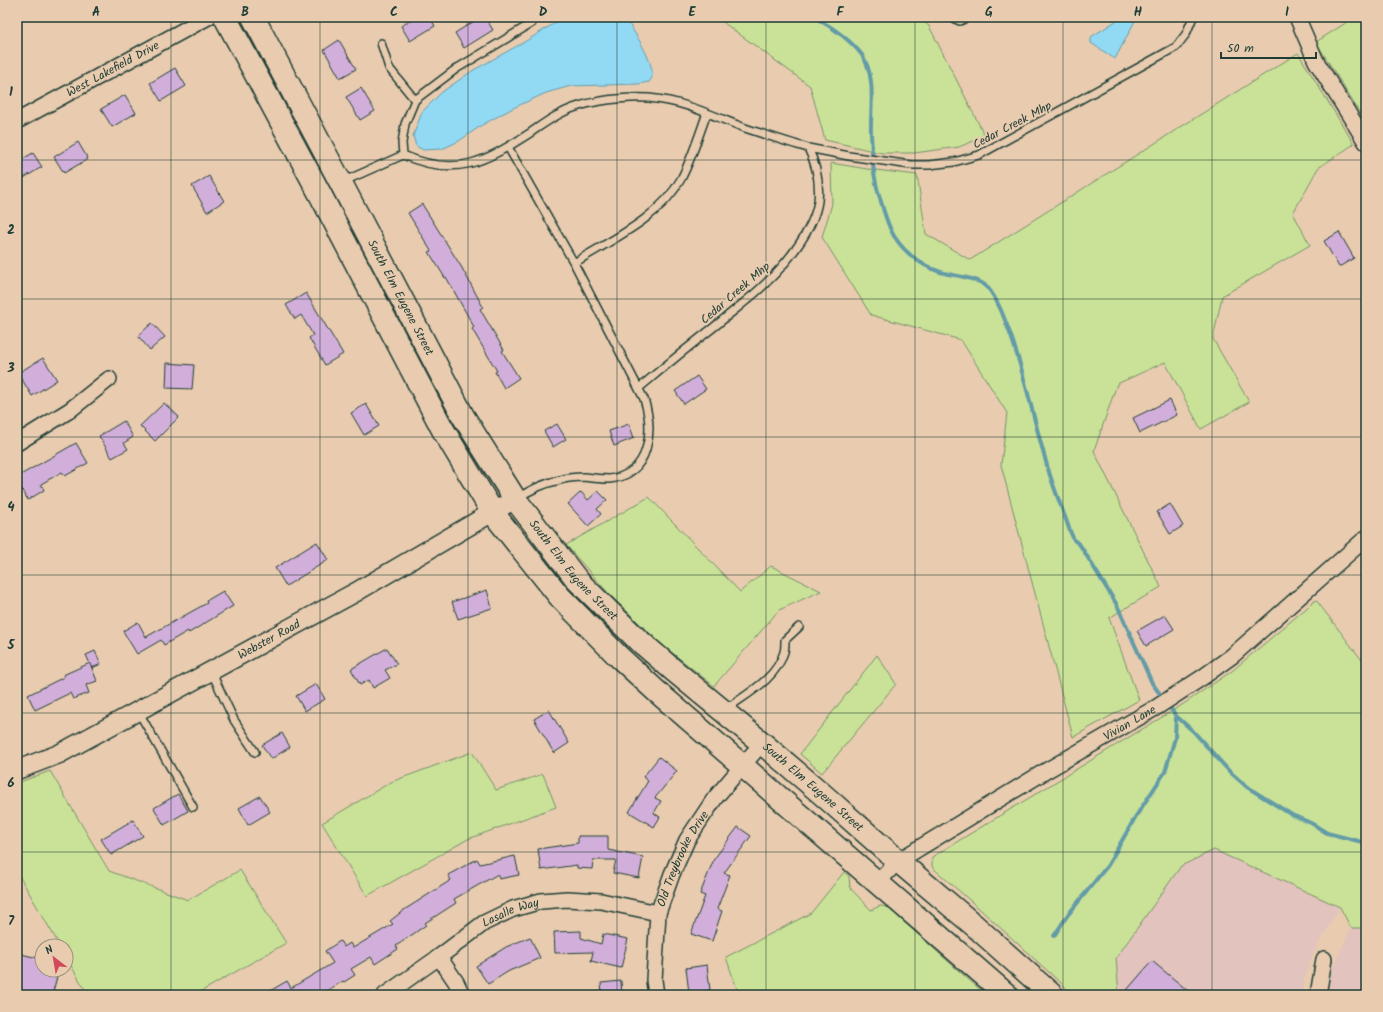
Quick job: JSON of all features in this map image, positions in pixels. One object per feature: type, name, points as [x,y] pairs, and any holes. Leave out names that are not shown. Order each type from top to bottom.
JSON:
[{"type":"main road","name":"South Elm Eugene Street","points":[[225,17],[331,189],[463,416],[515,499],[583,586],[635,637],[672,670],[762,743],[898,861],[976,926],[1052,995]]},
{"type":"main road","name":"South Elm Eugene Street","points":[[253,17],[442,428],[493,513],[560,597],[617,655],[1007,995]]},
{"type":"street","name":"West Lakefield Drive","points":[[17,121],[208,17]]},
{"type":"street","points":[[1297,17],[1316,61],[1366,142]]},
{"type":"street","points":[[17,443],[70,410],[109,378]]},
{"type":"street","name":"Webster Road","points":[[17,770],[59,754],[356,592],[515,499]]},
{"type":"street","name":"Vivian Lane","points":[[876,882],[898,861],[1044,772],[1157,707],[1232,656],[1366,538]]},
{"type":"street","name":"Old Treybrooke Drive","points":[[656,995],[654,980],[658,913],[672,874],[687,840],[715,798],[762,743]]},
{"type":"street","name":"Lasalle Way","points":[[385,995],[484,923],[513,909],[541,901],[567,898],[601,901],[658,913]]},
{"type":"street","points":[[439,957],[456,982],[462,995]]},
{"type":"street","points":[[1318,995],[1324,959]]},
{"type":"lane","points":[[331,189],[403,156],[402,143],[405,124],[415,100],[456,69],[532,23],[535,17]]},
{"type":"lane","points":[[950,17],[960,21],[969,17]]},
{"type":"lane","name":"Cedar Creek Mhp","points":[[403,156],[429,164],[456,166],[477,162],[508,147],[558,115],[579,107],[606,101],[632,98],[658,98],[683,104],[747,128],[808,148],[849,156],[911,165],[929,165],[954,162],[980,156],[1176,47],[1186,34],[1193,17]]},
{"type":"lane","points":[[381,43],[389,68],[415,100]]},
{"type":"lane","points":[[574,263],[647,218],[664,203],[684,172],[707,113]]},
{"type":"lane","points":[[508,147],[574,263],[639,388],[648,410],[650,428],[643,457],[630,471],[609,479],[582,477],[559,480],[531,490],[515,499]]},
{"type":"lane","name":"Cedar Creek Mhp","points":[[639,388],[765,285],[784,266],[808,228],[818,202],[819,190],[817,171],[808,148]]},
{"type":"lane","points":[[723,711],[759,686],[774,672],[784,652],[785,640],[799,627]]},
{"type":"lane","points":[[210,671],[234,720],[255,752]]},
{"type":"lane","points":[[137,711],[193,807]]},
{"type":"shaded area","points":[[1214,850],[1340,907],[1314,952],[1304,980],[1303,995],[1119,995],[1116,959],[1181,866]]},
{"type":"shaded area","points":[[1351,928],[1366,928],[1366,995],[1329,995],[1328,986],[1333,966]]},
{"type":"green space","points":[[716,17],[917,17],[929,26],[985,136],[959,147],[914,153],[882,153],[825,140],[810,86]]},
{"type":"green space","points":[[1355,17],[1366,17],[1366,123],[1316,42]]},
{"type":"green space","points":[[1298,53],[1354,144],[1318,168],[1293,213],[1310,245],[1222,296],[1213,339],[1249,402],[1201,429],[1165,362],[1117,384],[1094,451],[1161,587],[1109,618],[1139,700],[1073,737],[1001,465],[1007,413],[961,340],[871,315],[822,237],[832,204],[831,163],[917,175],[926,234],[970,260]]},
{"type":"green space","points":[[649,497],[740,592],[771,566],[821,591],[779,610],[714,686],[660,643],[610,595],[566,545]]},
{"type":"green space","points":[[1316,600],[1361,659],[1366,663],[1366,928],[1351,928],[1340,907],[1214,850],[1181,866],[1116,958],[1119,995],[1074,995],[932,867],[932,857],[1182,705],[1232,671]]},
{"type":"green space","points":[[877,655],[896,684],[822,773],[800,754]]},
{"type":"green space","points":[[472,752],[496,790],[543,774],[556,807],[468,839],[367,896],[322,823],[391,782]]},
{"type":"green space","points":[[50,771],[109,871],[188,900],[240,870],[286,943],[195,995],[88,995],[74,971],[74,938],[55,938],[17,872],[17,783]]},
{"type":"green space","points":[[844,872],[849,876],[850,888],[871,910],[880,906],[887,907],[986,995],[739,995],[726,957],[811,913]]},
{"type":"water","points":[[561,17],[624,17],[647,55],[652,71],[652,77],[649,82],[638,84],[571,86],[546,93],[513,108],[482,125],[459,141],[442,149],[423,150],[416,146],[413,136],[422,112],[442,92],[472,71],[526,41],[558,21]]},
{"type":"water","points":[[1122,17],[1134,17],[1135,21],[1115,59],[1091,43],[1091,37]]},
{"type":"building","points":[[416,17],[430,17],[435,26],[410,41],[401,26]]},
{"type":"building","points":[[481,17],[485,17],[493,30],[464,48],[455,33]]},
{"type":"building","points":[[339,40],[356,69],[340,78],[324,50]]},
{"type":"building","points":[[175,68],[186,86],[161,101],[150,83]]},
{"type":"building","points":[[361,88],[375,111],[360,120],[346,97]]},
{"type":"building","points":[[125,95],[136,113],[112,127],[101,109]]},
{"type":"building","points":[[78,142],[88,159],[64,173],[54,157]]},
{"type":"building","points":[[33,153],[42,167],[17,182],[17,162]]},
{"type":"building","points":[[209,176],[224,201],[207,212],[192,186]]},
{"type":"building","points":[[422,204],[462,268],[483,307],[480,309],[504,350],[502,351],[519,378],[504,388],[495,372],[497,371],[472,329],[474,327],[446,277],[445,278],[429,252],[431,251],[408,213]]},
{"type":"building","points":[[1339,232],[1354,258],[1339,267],[1324,241]]},
{"type":"building","points":[[306,293],[343,354],[325,365],[309,338],[313,335],[301,315],[295,319],[286,305]]},
{"type":"building","points":[[152,323],[165,337],[150,350],[138,336]]},
{"type":"building","points":[[43,358],[57,380],[32,396],[18,373]]},
{"type":"building","points":[[167,363],[194,365],[192,389],[166,388]]},
{"type":"building","points":[[697,376],[706,389],[684,404],[675,391]]},
{"type":"building","points":[[1170,400],[1177,415],[1140,433],[1133,418]]},
{"type":"building","points":[[164,403],[179,417],[155,441],[140,426]]},
{"type":"building","points":[[366,404],[379,426],[364,435],[351,413]]},
{"type":"building","points":[[124,421],[133,437],[124,443],[128,449],[112,458],[99,436]]},
{"type":"building","points":[[557,424],[566,439],[553,447],[544,431]]},
{"type":"building","points":[[629,424],[634,438],[614,446],[609,431]]},
{"type":"building","points":[[76,443],[88,463],[65,476],[62,472],[41,484],[44,490],[28,500],[17,481],[17,477]]},
{"type":"building","points":[[598,491],[607,500],[597,509],[601,514],[588,526],[568,504],[581,492],[588,500]]},
{"type":"building","points":[[1170,504],[1183,526],[1170,534],[1157,512]]},
{"type":"building","points":[[317,542],[328,560],[286,586],[275,568]]},
{"type":"building","points":[[487,590],[492,608],[458,619],[452,602]]},
{"type":"building","points":[[223,591],[233,606],[189,633],[188,631],[164,645],[161,640],[137,654],[123,631],[138,622],[146,637],[207,603],[206,601]]},
{"type":"building","points":[[1165,615],[1174,629],[1146,646],[1137,631]]},
{"type":"building","points":[[387,648],[397,664],[385,670],[390,678],[373,688],[369,680],[360,685],[351,669]]},
{"type":"building","points":[[95,651],[101,664],[92,668],[86,655]]},
{"type":"building","points":[[90,663],[97,681],[86,685],[89,693],[73,699],[70,693],[35,710],[28,695],[64,677],[63,675]]},
{"type":"building","points":[[316,684],[325,699],[305,711],[296,696]]},
{"type":"building","points":[[549,710],[569,743],[554,753],[534,719]]},
{"type":"building","points":[[282,733],[290,747],[271,759],[262,745]]},
{"type":"building","points":[[659,757],[677,771],[655,798],[661,801],[654,813],[660,817],[654,827],[629,812],[648,781],[643,777]]},
{"type":"building","points":[[178,794],[188,811],[164,825],[154,808]]},
{"type":"building","points":[[260,796],[270,812],[248,825],[239,808]]},
{"type":"building","points":[[133,820],[143,836],[111,855],[101,839]]},
{"type":"building","points":[[738,827],[751,836],[724,873],[730,875],[717,909],[722,911],[712,941],[691,934],[705,896],[700,894],[714,859]]},
{"type":"building","points":[[578,836],[608,836],[608,850],[643,857],[639,878],[613,873],[616,860],[593,860],[592,869],[577,868],[577,865],[541,870],[538,849],[578,843]]},
{"type":"building","points":[[515,856],[519,875],[499,879],[498,874],[454,899],[456,903],[425,923],[426,925],[396,946],[398,949],[375,964],[371,957],[351,969],[355,975],[344,982],[343,981],[320,995],[263,995],[287,981],[291,988],[333,963],[325,951],[340,941],[344,947],[350,943],[353,948],[393,924],[390,921],[404,910],[451,880],[448,875],[477,859],[480,864]]},
{"type":"building","points":[[581,931],[581,938],[601,944],[603,934],[628,939],[621,968],[591,961],[593,952],[555,953],[554,932]]},
{"type":"building","points":[[530,937],[540,958],[509,971],[488,984],[476,966],[506,947]]},
{"type":"building","points":[[17,953],[34,957],[34,978],[57,978],[52,995],[38,995],[17,990]]},
{"type":"building","points":[[1152,961],[1193,995],[1133,995],[1127,990]]},
{"type":"building","points":[[707,965],[710,990],[689,993],[686,968]]},
{"type":"building","points":[[621,981],[622,995],[602,995],[601,983]]},
{"type":"waterway","points":[[814,17],[846,38],[862,55],[867,64],[870,73],[872,93],[871,134],[874,174],[884,212],[894,236],[904,249],[924,265],[940,272],[970,278],[985,285],[999,305],[1025,381],[1047,467],[1070,531],[1074,540],[1080,545],[1117,605],[1152,683],[1176,716],[1193,731],[1229,771],[1247,787],[1292,815],[1311,823],[1327,833],[1366,843]]},
{"type":"waterway","points":[[1054,936],[1067,916],[1108,865],[1136,816],[1165,772],[1175,738],[1176,716]]}]
